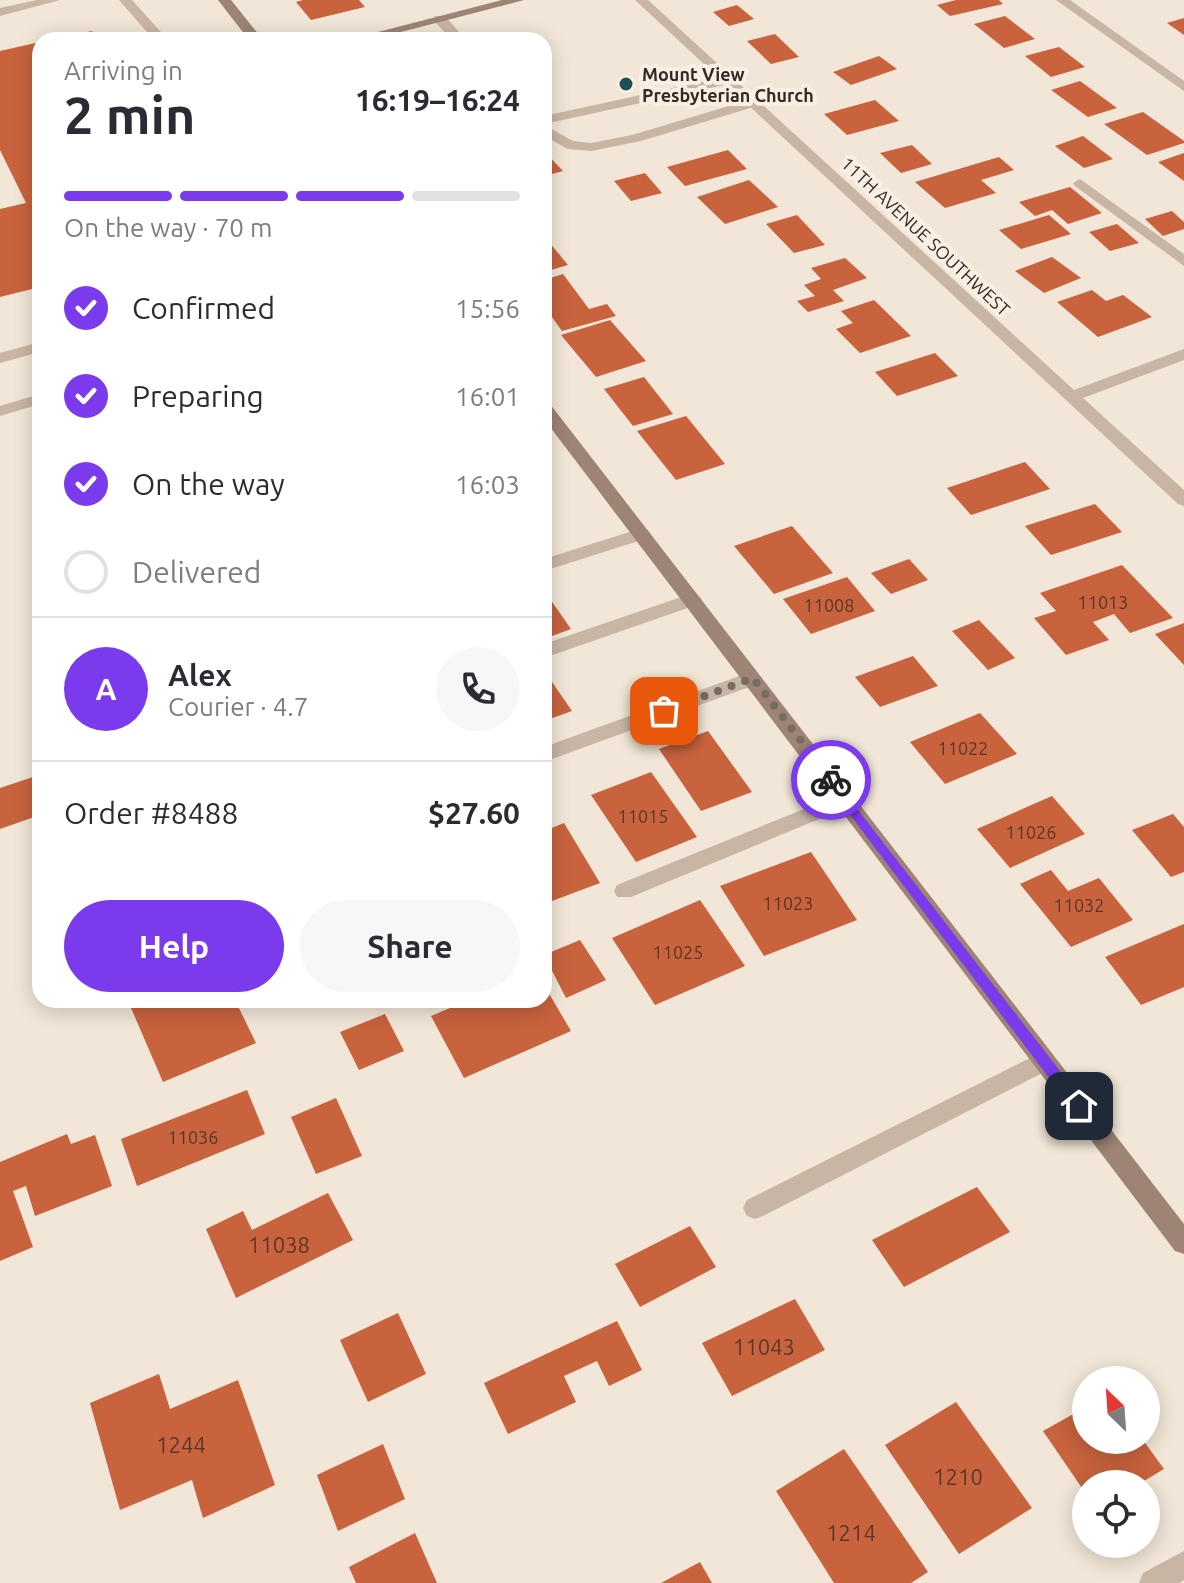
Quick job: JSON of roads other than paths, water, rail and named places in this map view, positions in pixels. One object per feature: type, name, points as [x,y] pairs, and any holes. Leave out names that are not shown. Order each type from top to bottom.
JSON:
[{"type":"street","points":[[0,12],[54,0]]},
{"type":"street","points":[[125,0],[154,32]]},
{"type":"street","points":[[224,0],[250,32]]},
{"type":"street","points":[[387,32],[518,0]]},
{"type":"street","name":"11TH AVENUE SOUTHWEST","points":[[641,0],[1184,500]]},
{"type":"street","points":[[1062,0],[1184,87]]},
{"type":"street","points":[[440,19],[452,32]]},
{"type":"street","points":[[552,118],[728,80]]},
{"type":"street","points":[[552,133],[578,147],[604,146],[752,103]]},
{"type":"street","points":[[1080,183],[1184,261]]},
{"type":"street","points":[[0,358],[32,349]]},
{"type":"street","points":[[1071,397],[1184,354]]},
{"type":"street","points":[[0,411],[32,401]]},
{"type":"street","points":[[552,418],[1184,1243]]},
{"type":"street","points":[[552,562],[642,534]]},
{"type":"street","points":[[552,648],[693,599]]},
{"type":"street","points":[[552,752],[753,678]]},
{"type":"street","points":[[624,891],[846,800]]},
{"type":"street","points":[[755,1208],[1044,1061]]},
{"type":"street","points":[[1153,1583],[1184,1565]]},
{"type":"place","name":"Mount View Presbyterian Church","points":[[626,84]]}]
